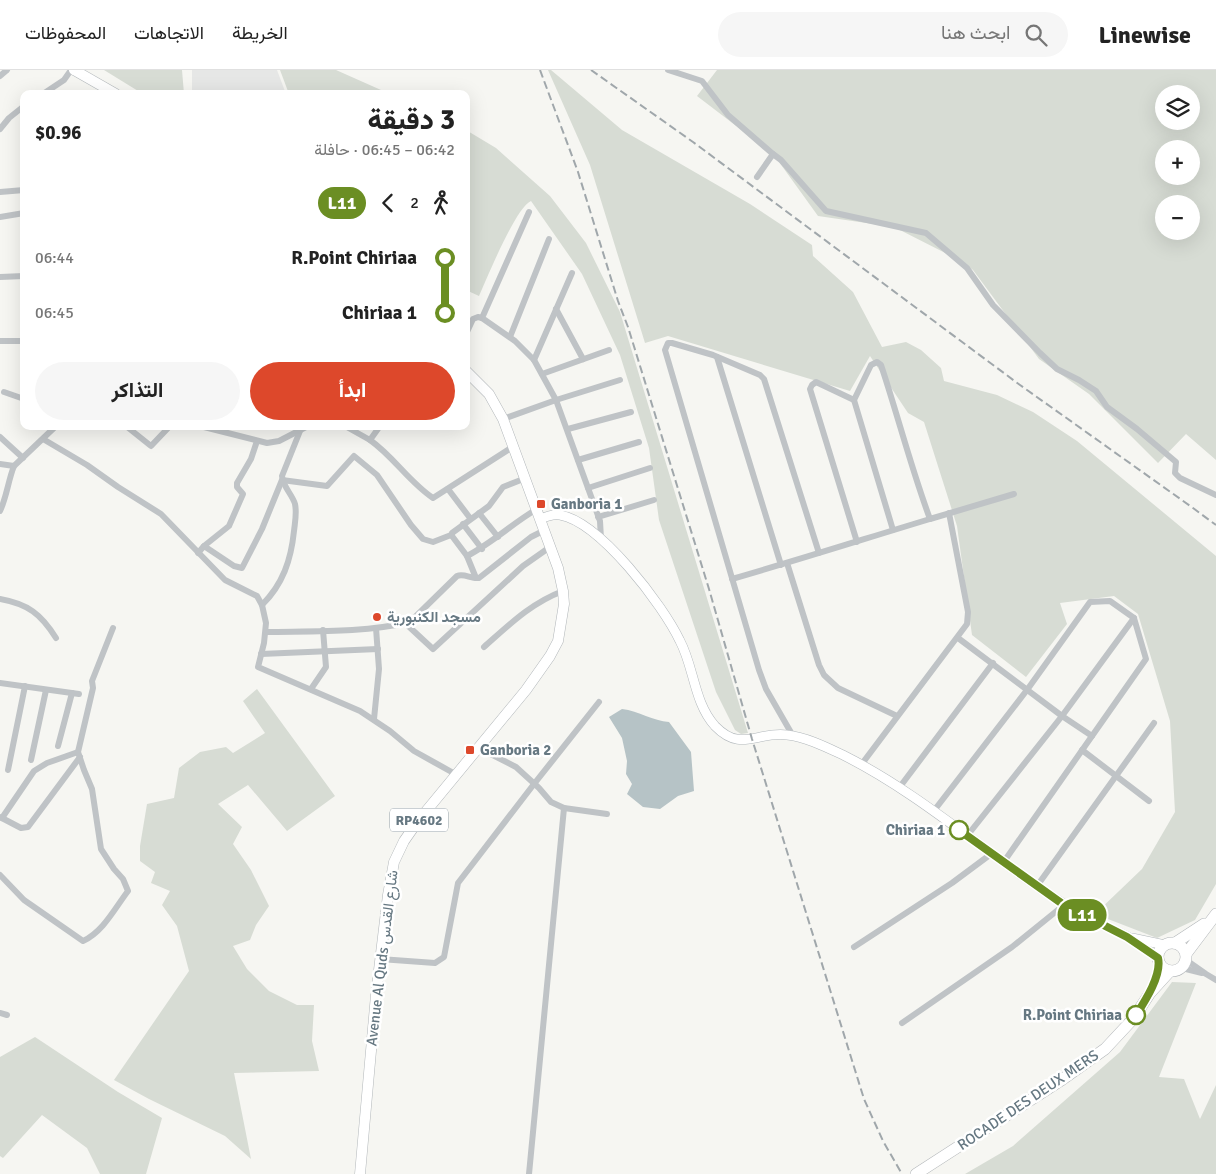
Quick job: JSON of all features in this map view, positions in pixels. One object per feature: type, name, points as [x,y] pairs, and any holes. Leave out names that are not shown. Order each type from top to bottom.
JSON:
[{"type":"highway","points":[[1213,917],[1178,970],[1170,972],[1162,968],[1158,961],[1160,950],[1213,917]]},
{"type":"highway","points":[[1170,944],[1182,947],[1184,961]]},
{"type":"highway","name":"ROCADE DES DEUX MERS","points":[[1150,992],[1158,961]]},
{"type":"highway","name":"ROCADE DES DEUX MERS","points":[[916,1174],[1105,1049],[1133,1018],[1150,992],[1170,972]]},
{"type":"main road","points":[[72,70],[109,90]]},
{"type":"main road","name":"Avenue Al Quds شارع القدس","points":[[360,1174],[380,959],[394,862],[404,841],[418,821],[540,673],[558,641],[564,604],[563,591],[550,547],[503,419],[489,394],[470,375]]},
{"type":"main road","points":[[539,514],[562,515],[585,526],[601,539],[633,573],[673,628],[685,652],[708,717],[717,727],[738,740],[772,735],[806,739],[861,765],[934,812],[1064,905],[1127,937],[1158,961]]},
{"type":"main road","points":[[1127,937],[1170,944]]},
{"type":"street","points":[[0,76],[7,70]]},
{"type":"street","points":[[48,90],[64,80],[72,70]]},
{"type":"street","points":[[668,70],[702,81],[728,115],[781,160],[826,211],[926,233],[967,268],[993,305],[1058,369],[1096,391],[1107,407],[1176,462],[1175,473],[1180,478],[1216,496]]},
{"type":"street","points":[[0,129],[8,118],[20,109]]},
{"type":"street","points":[[757,177],[773,154]]},
{"type":"street","points":[[0,192],[20,190]]},
{"type":"street","points":[[482,318],[529,212]]},
{"type":"street","points":[[0,217],[20,214]]},
{"type":"street","points":[[510,337],[549,239]]},
{"type":"street","points":[[534,360],[572,273]]},
{"type":"street","points":[[0,277],[20,276]]},
{"type":"street","points":[[556,309],[583,359]]},
{"type":"street","points":[[470,325],[473,319],[482,318],[510,337],[534,360],[556,400],[568,430],[598,517],[601,539]]},
{"type":"street","points":[[0,341],[20,341]]},
{"type":"street","points":[[793,736],[766,689],[665,350],[668,343],[717,357],[760,375],[764,379],[819,553]]},
{"type":"street","points":[[542,374],[610,350]]},
{"type":"street","points":[[717,357],[784,564],[824,676],[838,688],[897,716]]},
{"type":"street","points":[[894,530],[854,400],[871,365],[875,362],[878,362],[892,398],[909,459],[930,519]]},
{"type":"street","points":[[503,419],[620,380]]},
{"type":"street","points":[[854,400],[816,382],[810,386],[810,393],[857,542]]},
{"type":"street","points":[[4,392],[20,398]]},
{"type":"street","points":[[568,430],[630,412]]},
{"type":"street","points":[[0,511],[14,466],[52,430]]},
{"type":"street","points":[[131,430],[151,446],[166,430]]},
{"type":"street","points":[[216,430],[257,441],[273,443],[300,431]]},
{"type":"street","points":[[232,434],[234,430]]},
{"type":"street","points":[[352,430],[370,440],[388,454],[409,478],[431,498],[434,498],[514,446]]},
{"type":"street","points":[[370,440],[377,430]]},
{"type":"street","points":[[204,546],[234,566],[242,568],[262,529],[282,480],[283,470],[300,431]]},
{"type":"street","points":[[0,437],[23,458]]},
{"type":"street","points":[[43,439],[87,465],[118,488],[161,514],[225,580],[255,595],[262,605],[266,632],[258,667],[360,711],[374,719],[414,751],[457,776]]},
{"type":"street","points":[[198,553],[231,523],[243,494],[237,487],[237,483],[251,459],[257,441]]},
{"type":"street","points":[[578,460],[639,442]]},
{"type":"street","points":[[282,480],[327,486],[351,458],[355,456],[377,475],[423,540],[432,542],[452,535],[470,518],[489,506],[503,487],[526,478]]},
{"type":"street","points":[[0,464],[14,466]]},
{"type":"street","points":[[588,488],[650,468]]},
{"type":"street","points":[[262,605],[279,584],[291,554],[295,504],[282,480]]},
{"type":"street","points":[[448,489],[470,518]]},
{"type":"street","points":[[732,579],[1014,494]]},
{"type":"street","points":[[598,517],[654,500]]},
{"type":"street","points":[[479,513],[498,536]]},
{"type":"street","points":[[861,765],[967,624],[968,612],[949,513]]},
{"type":"street","points":[[467,556],[482,549],[521,518],[539,514]]},
{"type":"street","points":[[463,524],[482,549]]},
{"type":"street","points":[[266,632],[376,628],[412,621],[458,575],[476,578],[531,536],[544,530]]},
{"type":"street","points":[[452,535],[467,556],[476,578]]},
{"type":"street","points":[[405,623],[431,649],[434,649],[523,566],[550,547]]},
{"type":"street","points":[[484,647],[533,605],[563,591]]},
{"type":"street","points":[[0,599],[18,602],[35,613],[46,622],[56,638]]},
{"type":"street","points":[[934,812],[1027,690],[1090,602],[1110,601],[1134,618],[1146,659],[1003,863]]},
{"type":"street","points":[[968,836],[1062,716],[1134,618]]},
{"type":"street","points":[[79,755],[47,762],[34,771],[1,818],[21,828],[28,826],[79,755],[92,681],[113,628]]},
{"type":"street","points":[[374,719],[378,684],[376,628]]},
{"type":"street","points":[[311,689],[326,667],[323,630]]},
{"type":"street","points":[[958,638],[1062,716],[1092,736]]},
{"type":"street","points":[[261,654],[378,649]]},
{"type":"street","points":[[899,788],[992,663]]},
{"type":"street","points":[[0,683],[76,694],[58,746]]},
{"type":"street","points":[[8,770],[25,686]]},
{"type":"street","points":[[31,760],[46,690]]},
{"type":"street","points":[[380,959],[436,963],[444,957],[458,882],[599,702]]},
{"type":"street","points":[[1037,886],[1154,724]]},
{"type":"street","points":[[479,748],[516,768],[551,802],[564,808],[607,814]]},
{"type":"street","points":[[1082,750],[1149,801]]},
{"type":"street","points":[[0,876],[24,900],[83,941],[90,938],[100,928],[128,891],[124,879],[114,869],[101,849],[92,789],[79,755]]},
{"type":"street","points":[[529,1174],[564,808]]},
{"type":"street","points":[[854,947],[952,883],[991,854]]},
{"type":"street","points":[[902,1023],[1012,947],[1064,905]]},
{"type":"street","points":[[1184,961],[1216,980]]},
{"type":"shaded area","points":[[104,70],[182,70],[184,90],[136,90]]},
{"type":"shaded area","points":[[192,70],[277,70],[284,90],[192,90]]},
{"type":"shaded area","points":[[280,70],[336,70],[381,90],[288,90]]},
{"type":"shaded area","points":[[548,70],[551,70],[622,130],[750,204],[812,245],[813,256],[853,292],[882,347],[906,342],[921,350],[941,368],[944,381],[997,395],[1033,412],[1077,441],[1216,556],[1216,884],[1195,920],[1157,938],[1095,914],[1142,869],[1175,812],[1170,721],[1138,614],[1114,596],[1060,603],[1067,624],[1026,677],[972,635],[957,526],[924,422],[908,413],[870,356],[850,391],[668,336],[645,343],[590,165]]},
{"type":"shaded area","points":[[717,70],[1216,70],[1216,460],[1186,434],[1158,463],[1089,394],[1039,359],[973,270],[963,262],[894,227],[818,216],[774,155],[697,96]]},
{"type":"shaded area","points":[[470,132],[496,148],[550,196],[586,243],[620,312],[748,733],[741,734],[735,730],[716,692],[659,520],[649,448],[620,355],[582,274],[531,201],[525,206],[510,229],[479,296],[470,292]]},
{"type":"shaded area","points":[[257,689],[335,796],[287,831],[248,785],[218,804],[242,827],[233,844],[251,870],[269,906],[256,925],[250,940],[233,946],[247,969],[269,991],[297,1005],[314,1005],[312,1041],[319,1071],[234,1073],[251,1159],[225,1136],[114,1080],[189,971],[177,926],[162,905],[170,891],[151,883],[155,872],[140,861],[140,846],[147,804],[174,798],[179,768],[200,752],[226,747],[233,753],[265,733],[243,701]]},
{"type":"shaded area","points":[[622,709],[669,722],[691,752],[694,791],[678,796],[660,809],[643,807],[627,794],[632,784],[626,774],[627,761],[622,738],[609,717]]},
{"type":"shaded area","points":[[1172,982],[1196,983],[1159,1077],[1184,1079],[1200,1119],[1216,1085],[1216,1174],[965,1174],[1013,1146],[1120,1052]]},
{"type":"shaded area","points":[[35,1037],[118,1092],[162,1118],[146,1174],[100,1174],[87,1148],[42,1115],[3,1158],[0,1156],[0,1057]]},
{"type":"railway","points":[[540,70],[578,172],[618,301],[628,327],[709,589],[752,739],[864,1099],[883,1141],[902,1174]]},
{"type":"railway","points":[[591,70],[693,142],[1020,385],[1216,525]]},
{"type":"bus line","name":"L11","points":[[959,830],[1064,905],[1127,937],[1158,958],[1159,964],[1150,992],[1136,1015]]},
{"type":"place","name":"Ganboria 1","points":[[541,504]]},
{"type":"place","name":"مسجد الكنبورية","points":[[377,617]]},
{"type":"place","name":"Ganboria 2","points":[[470,750]]},
{"type":"place","name":"Chiriaa 1","points":[[959,830]]},
{"type":"place","name":"R.Point Chiriaa","points":[[1136,1015]]}]
